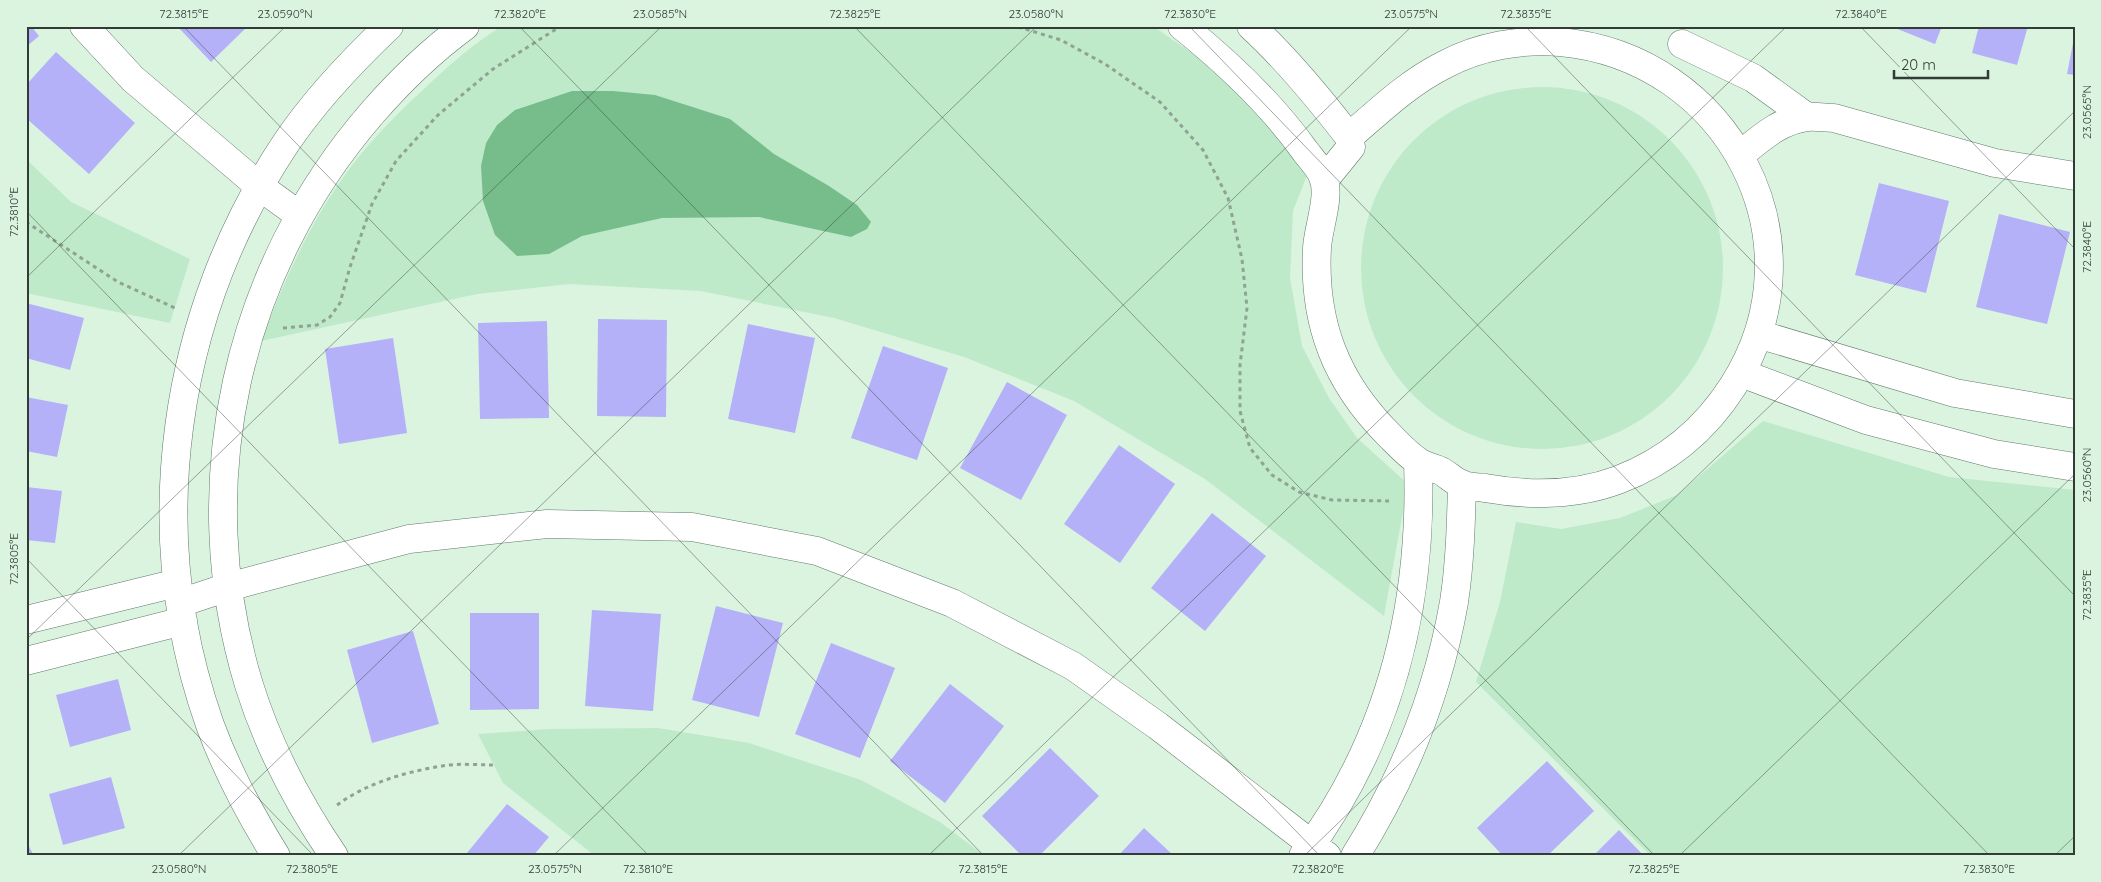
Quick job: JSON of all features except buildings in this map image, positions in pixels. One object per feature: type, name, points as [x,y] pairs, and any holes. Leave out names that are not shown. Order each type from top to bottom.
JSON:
[{"type":"street","points":[[84,26],[132,79],[259,186],[299,214]]},
{"type":"street","points":[[276,856],[256,824],[231,775],[211,726],[194,674],[180,602],[173,530],[177,441],[188,371],[201,320],[220,265],[236,229],[259,186],[287,142],[318,100],[353,60],[388,26]]},
{"type":"street","points":[[1182,26],[1218,55],[1257,93],[1293,134],[1325,179],[1325,205],[1318,241],[1316,278],[1320,314],[1331,350],[1347,383],[1368,413],[1418,462],[1447,474],[1462,484],[1506,492],[1540,494],[1574,492],[1606,484],[1638,472],[1668,455],[1695,434],[1718,410],[1749,359],[1758,334],[1768,281],[1767,243],[1762,212],[1753,183],[1740,155],[1721,128],[1704,109],[1672,81],[1643,64],[1611,51],[1578,44],[1545,41],[1511,43],[1478,51],[1446,63],[1417,80],[1349,137]]},
{"type":"street","points":[[1251,26],[1276,50],[1314,92],[1349,137],[1351,147],[1325,179]]},
{"type":"street","points":[[334,856],[287,778],[266,733],[236,637],[228,588],[223,536],[223,484],[227,433],[236,382],[250,332],[266,284],[299,214],[355,132],[423,60],[462,27]]},
{"type":"street","points":[[1672,81],[1688,35],[1808,117]]},
{"type":"street","points":[[1740,155],[1774,129],[1788,122],[1808,117],[1834,118],[1995,163],[2075,176]]},
{"type":"street","points":[[1758,334],[1955,393],[2075,414]]},
{"type":"street","points":[[1741,373],[1866,420],[1994,454],[2075,467]]},
{"type":"street","points":[[26,661],[180,602],[409,539],[548,524],[692,527],[816,552],[952,603],[1073,666],[1158,726],[1314,851],[1352,776],[1384,704],[1399,655],[1410,604],[1417,553],[1418,462]]},
{"type":"street","points":[[1355,856],[1377,822],[1403,769],[1425,714],[1442,658],[1461,543],[1462,484]]},
{"type":"street","points":[[26,620],[180,602]]},
{"type":"path","points":[[250,332],[317,325],[330,317],[340,303],[350,267],[372,204],[396,161],[438,115],[493,69],[561,26]]},
{"type":"path","points":[[1010,26],[1061,40],[1105,64],[1160,102],[1202,150],[1228,198],[1242,259],[1247,308],[1240,365],[1240,411],[1250,448],[1272,475],[1299,492],[1332,500],[1419,501]]},
{"type":"path","points":[[26,222],[118,282],[201,320]]},
{"type":"path","points":[[312,822],[350,795],[396,776],[444,766],[493,765]]},
{"type":"shaded area","points":[[502,26],[1153,26],[1196,56],[1313,160],[1293,211],[1290,278],[1302,346],[1329,398],[1357,438],[1408,484],[1384,616],[1205,479],[1074,401],[964,357],[834,318],[701,291],[569,284],[477,294],[261,341],[305,240],[333,192],[349,170],[380,132],[417,95],[462,55]]},
{"type":"shaded area","points":[[1542,87],[1577,91],[1611,101],[1643,118],[1670,140],[1692,167],[1709,199],[1719,233],[1723,268],[1719,303],[1709,337],[1692,369],[1670,396],[1643,418],[1611,435],[1577,445],[1542,449],[1507,445],[1473,435],[1441,418],[1414,396],[1392,369],[1375,337],[1365,303],[1361,268],[1365,233],[1375,199],[1392,167],[1414,140],[1441,118],[1473,101],[1507,91]]},
{"type":"shaded area","points":[[572,91],[613,91],[655,95],[730,119],[774,154],[829,186],[857,205],[871,222],[867,229],[851,237],[759,217],[662,218],[582,236],[549,254],[517,256],[495,235],[483,201],[481,166],[486,143],[497,125],[515,110]]},
{"type":"shaded area","points":[[26,159],[71,202],[190,259],[170,323],[26,293]]},
{"type":"shaded area","points":[[1763,421],[1949,477],[2075,490],[2075,856],[1651,856],[1476,682],[1500,602],[1516,522],[1561,529],[1620,518],[1677,495]]},
{"type":"shaded area","points":[[658,728],[749,743],[861,780],[940,822],[985,856],[595,856],[503,783],[478,734],[549,729]]}]
